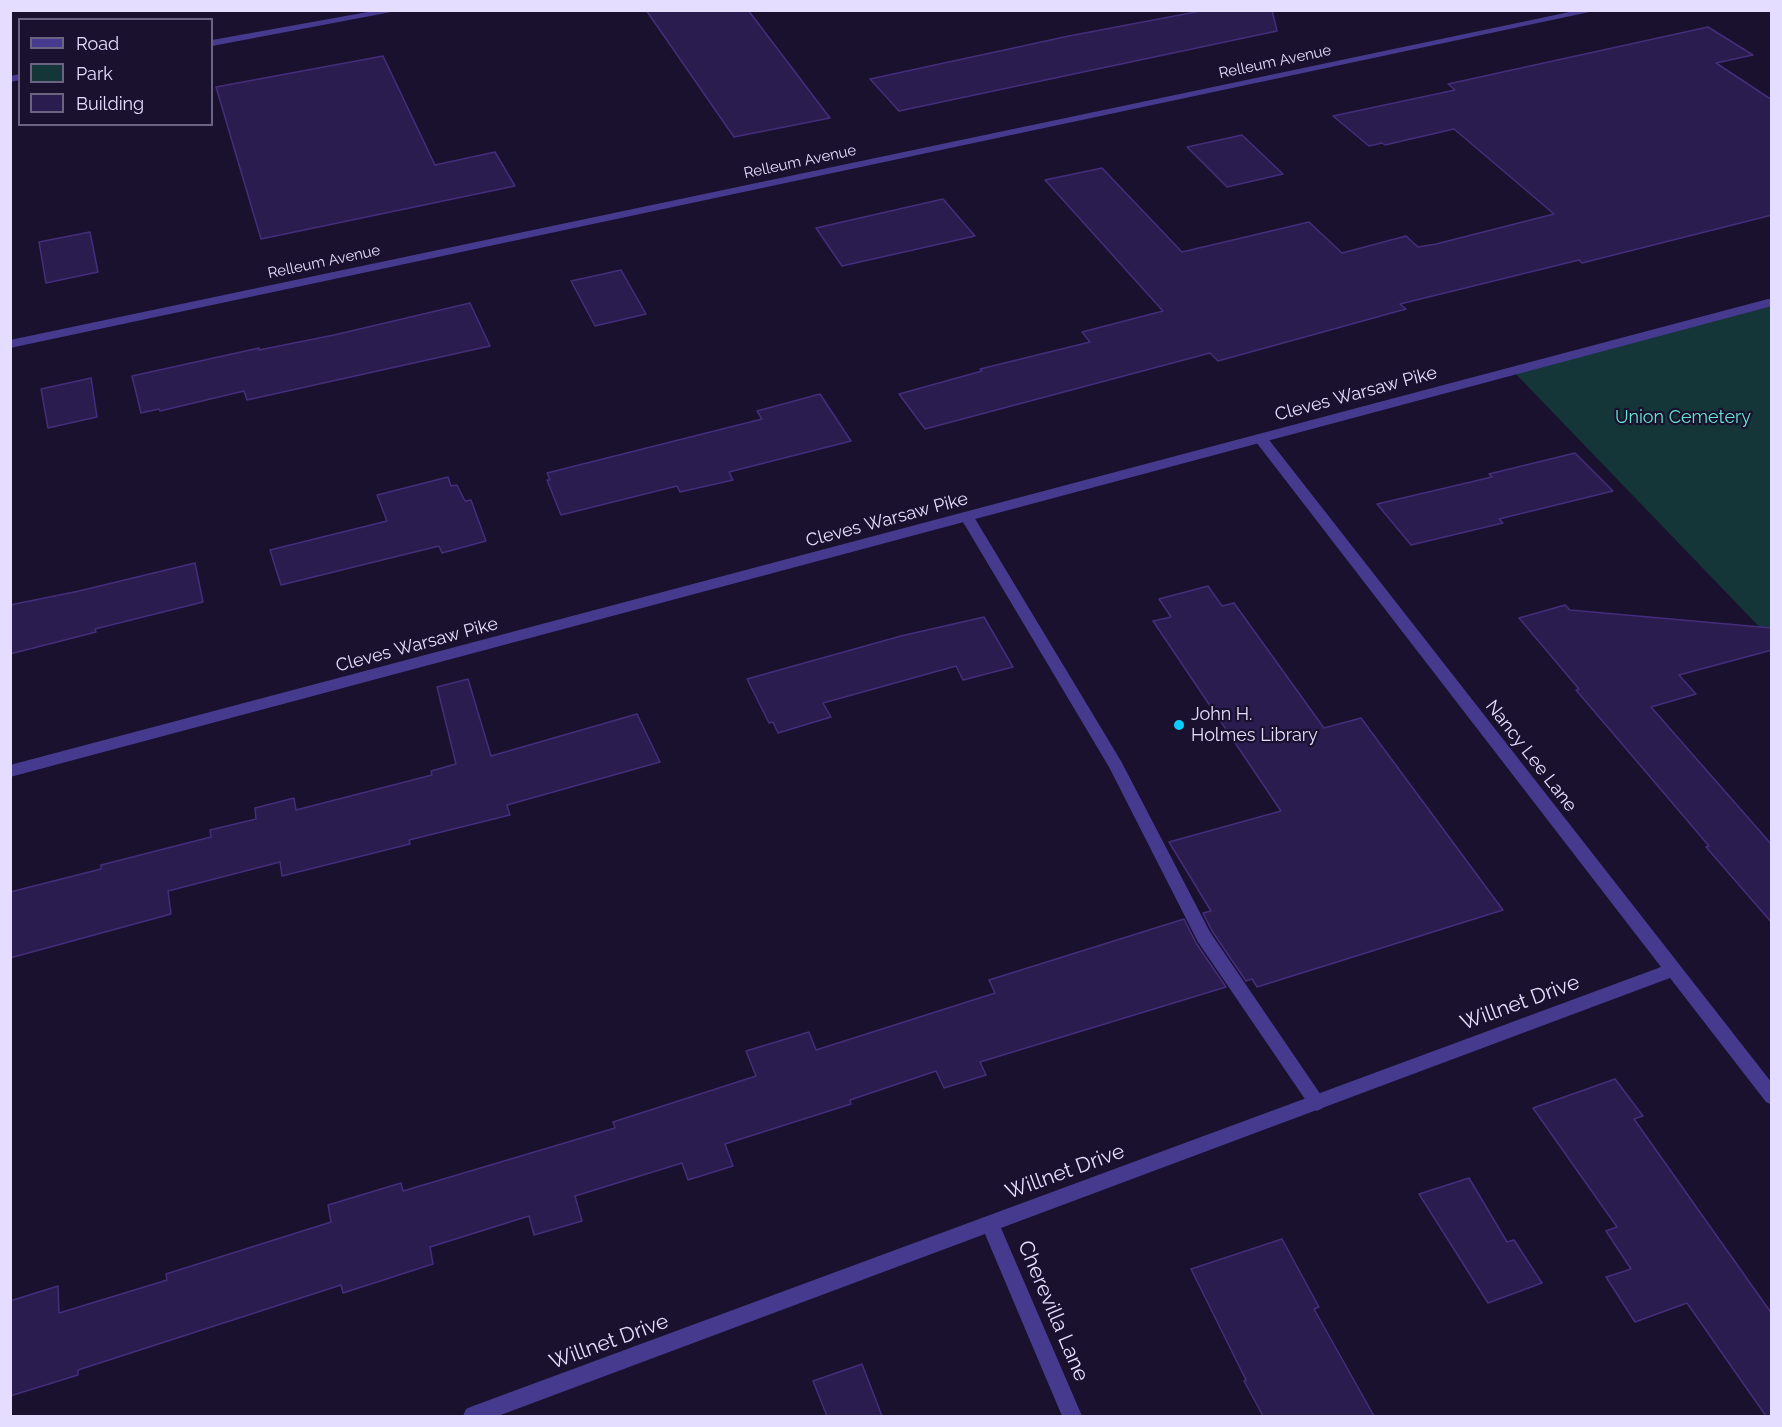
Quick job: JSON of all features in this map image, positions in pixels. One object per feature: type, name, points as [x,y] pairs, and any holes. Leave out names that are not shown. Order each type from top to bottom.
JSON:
[{"type":"street","points":[[213,43],[398,10]]},
{"type":"street","name":"Relleum Avenue","points":[[10,344],[1595,10]]},
{"type":"street","name":"Cleves Warsaw Pike","points":[[10,771],[1772,302]]},
{"type":"street","name":"Nancy Lee Lane","points":[[1261,439],[1772,1097]]},
{"type":"street","points":[[967,517],[1116,765],[1204,937],[1317,1102]]},
{"type":"street","name":"Willnet Drive","points":[[473,1416],[1672,970]]},
{"type":"street","name":"Cherevilla Lane","points":[[990,1224],[1072,1416]]},
{"type":"green space","name":"Union Cemetery","points":[[1771,302],[1771,639],[1513,371]]},
{"type":"building","points":[[646,10],[748,10],[830,118],[734,137]]},
{"type":"building","points":[[1206,10],[1272,10],[1277,31],[899,111],[870,79],[1069,36]]},
{"type":"building","points":[[1708,27],[1753,55],[1716,63],[1772,100],[1772,215],[1582,263],[1579,260],[1400,304],[1406,309],[1218,361],[1210,353],[925,429],[899,394],[982,371],[980,369],[1090,342],[1082,332],[1163,311],[1045,180],[1102,168],[1182,252],[1309,222],[1342,253],[1406,236],[1418,247],[1436,244],[1554,214],[1454,129],[1385,145],[1382,143],[1369,146],[1333,116],[1455,90],[1448,84]]},
{"type":"building","points":[[383,56],[435,165],[495,152],[515,186],[261,239],[216,87]]},
{"type":"building","points":[[1242,135],[1283,174],[1227,187],[1187,147]]},
{"type":"building","points":[[943,199],[975,236],[842,266],[816,228]]},
{"type":"building","points":[[90,232],[98,272],[46,283],[39,242]]},
{"type":"building","points":[[621,270],[646,314],[595,326],[571,281]]},
{"type":"building","points":[[470,303],[490,346],[247,400],[244,391],[160,411],[159,409],[141,413],[132,376],[259,348],[259,350],[334,335]]},
{"type":"building","points":[[91,378],[97,417],[48,428],[41,389]]},
{"type":"building","points":[[820,394],[851,441],[729,472],[733,480],[680,492],[677,486],[561,515],[547,480],[550,480],[547,473],[762,419],[757,411]]},
{"type":"building","points":[[1575,453],[1613,491],[1499,519],[1503,523],[1411,545],[1377,504],[1492,477],[1489,474]]},
{"type":"building","points":[[448,477],[451,486],[457,485],[465,501],[471,500],[486,541],[442,553],[439,546],[281,585],[270,550],[387,521],[377,495]]},
{"type":"building","points":[[195,563],[203,602],[95,629],[96,632],[10,654],[10,605]]},
{"type":"building","points":[[1208,586],[1222,606],[1234,603],[1324,728],[1361,718],[1503,910],[1257,987],[1252,979],[1246,981],[1212,931],[1203,913],[1211,911],[1169,842],[1281,811],[1153,621],[1171,617],[1159,599]]},
{"type":"building","points":[[1565,605],[1570,610],[1772,628],[1772,650],[1679,675],[1696,694],[1651,707],[1772,845],[1772,923],[1706,847],[1709,846],[1576,690],[1579,689],[1519,618]]},
{"type":"building","points":[[984,617],[1013,667],[963,680],[956,666],[823,703],[831,717],[778,733],[773,722],[769,723],[747,679],[901,636]]},
{"type":"building","points":[[468,679],[491,756],[637,714],[660,762],[507,805],[510,815],[409,840],[410,844],[282,876],[280,862],[168,891],[171,914],[10,958],[10,892],[101,869],[101,865],[211,837],[210,830],[256,819],[255,808],[294,798],[296,810],[432,775],[431,771],[456,764],[437,687]]},
{"type":"building","points":[[1184,919],[1196,943],[1226,987],[980,1062],[986,1075],[944,1088],[936,1071],[850,1100],[851,1104],[725,1144],[733,1166],[688,1180],[682,1163],[575,1196],[582,1221],[534,1235],[529,1216],[430,1247],[433,1264],[343,1293],[341,1285],[78,1370],[78,1375],[10,1396],[10,1301],[58,1286],[59,1313],[167,1280],[166,1274],[331,1222],[328,1205],[401,1183],[403,1191],[615,1128],[613,1122],[756,1076],[746,1051],[809,1032],[816,1050],[995,993],[989,980]]},
{"type":"building","points":[[1615,1079],[1643,1116],[1634,1119],[1772,1314],[1772,1416],[1766,1416],[1687,1303],[1635,1322],[1606,1277],[1631,1269],[1606,1231],[1617,1227],[1533,1108]]},
{"type":"building","points":[[1469,1178],[1507,1242],[1514,1240],[1542,1283],[1488,1303],[1419,1194]]},
{"type":"building","points":[[1282,1239],[1319,1307],[1314,1309],[1374,1416],[1263,1416],[1244,1381],[1246,1380],[1191,1269]]},
{"type":"building","points":[[862,1364],[882,1416],[827,1416],[813,1381]]},
{"type":"place","name":"John H. Holmes Library","points":[[1179,725]]}]
